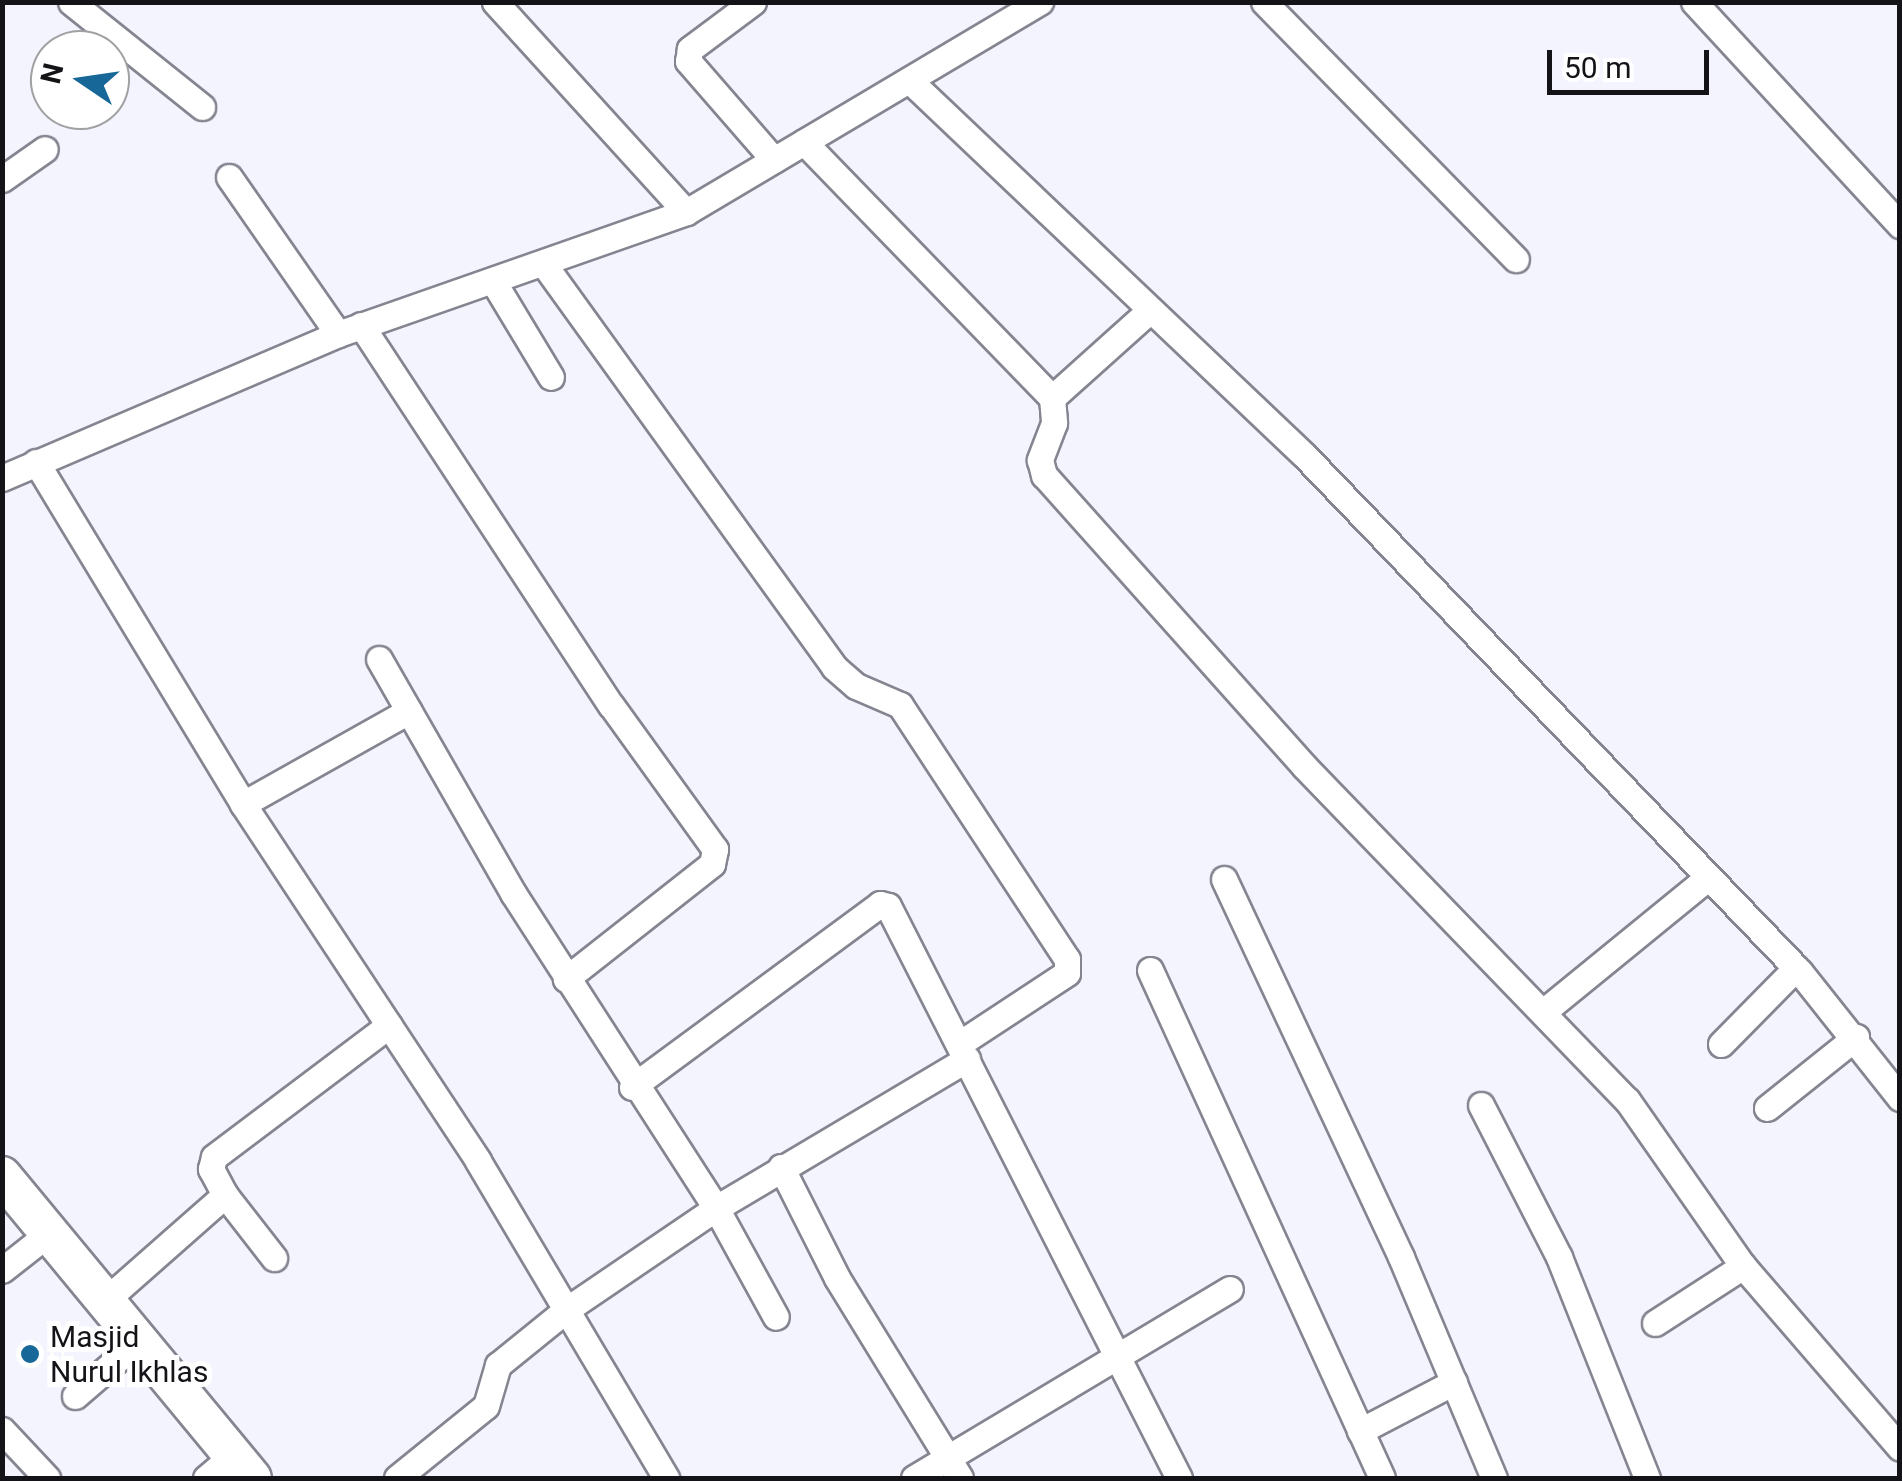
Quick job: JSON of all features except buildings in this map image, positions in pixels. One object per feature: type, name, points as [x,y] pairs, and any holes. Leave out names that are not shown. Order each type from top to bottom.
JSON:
[{"type":"highway","points":[[2,1176],[141,1338],[230,1471]]},
{"type":"street","points":[[71,2],[202,107]]},
{"type":"street","points":[[495,2],[686,212]]},
{"type":"street","points":[[1264,2],[1516,259]]},
{"type":"street","points":[[1694,2],[1900,225]]},
{"type":"street","points":[[2,478],[349,330],[686,212],[1040,3]]},
{"type":"street","points":[[748,4],[690,49],[688,62],[774,160]]},
{"type":"street","points":[[909,80],[1304,454],[1706,879],[1796,968],[1856,1037],[1900,1098]]},
{"type":"street","points":[[804,142],[1052,398],[1054,424],[1040,460],[1044,475],[1304,766],[1626,1100],[1743,1266],[1900,1448]]},
{"type":"street","points":[[2,178],[45,149]]},
{"type":"street","points":[[228,177],[349,330],[715,848],[712,864],[566,979]]},
{"type":"street","points":[[396,1478],[486,1406],[498,1366],[566,1310],[716,1208],[963,1051],[1067,973],[1067,959],[900,704],[844,679],[834,667],[542,263]]},
{"type":"street","points":[[492,280],[551,377]]},
{"type":"street","points":[[1052,398],[1149,311]]},
{"type":"street","points":[[36,462],[243,804],[389,1025],[666,1478]]},
{"type":"street","points":[[379,659],[632,1088],[716,1208],[776,1318]]},
{"type":"street","points":[[243,804],[409,711]]},
{"type":"street","points":[[1224,878],[1494,1478]]},
{"type":"street","points":[[1543,1012],[1706,879]]},
{"type":"street","points":[[632,1088],[880,904],[892,910],[1178,1478]]},
{"type":"street","points":[[1720,1044],[1796,968]]},
{"type":"street","points":[[1150,970],[1382,1478]]},
{"type":"street","points":[[274,1258],[225,1195],[211,1169],[214,1157],[389,1025]]},
{"type":"street","points":[[1767,1108],[1856,1037]]},
{"type":"street","points":[[1481,1105],[1559,1257],[1647,1478]]},
{"type":"street","points":[[781,1167],[837,1278],[954,1469]]},
{"type":"street","points":[[108,1298],[225,1195]]},
{"type":"street","points":[[2,1270],[48,1233]]},
{"type":"street","points":[[1655,1324],[1743,1266]]},
{"type":"street","points":[[914,1478],[954,1469],[1116,1354],[1230,1289]]},
{"type":"street","points":[[75,1396],[141,1338]]},
{"type":"street","points":[[1360,1432],[1454,1382]]},
{"type":"street","points":[[2,1430],[47,1478]]},
{"type":"place","name":"Masjid Nurul Ikhlas","points":[[30,1354]]}]
